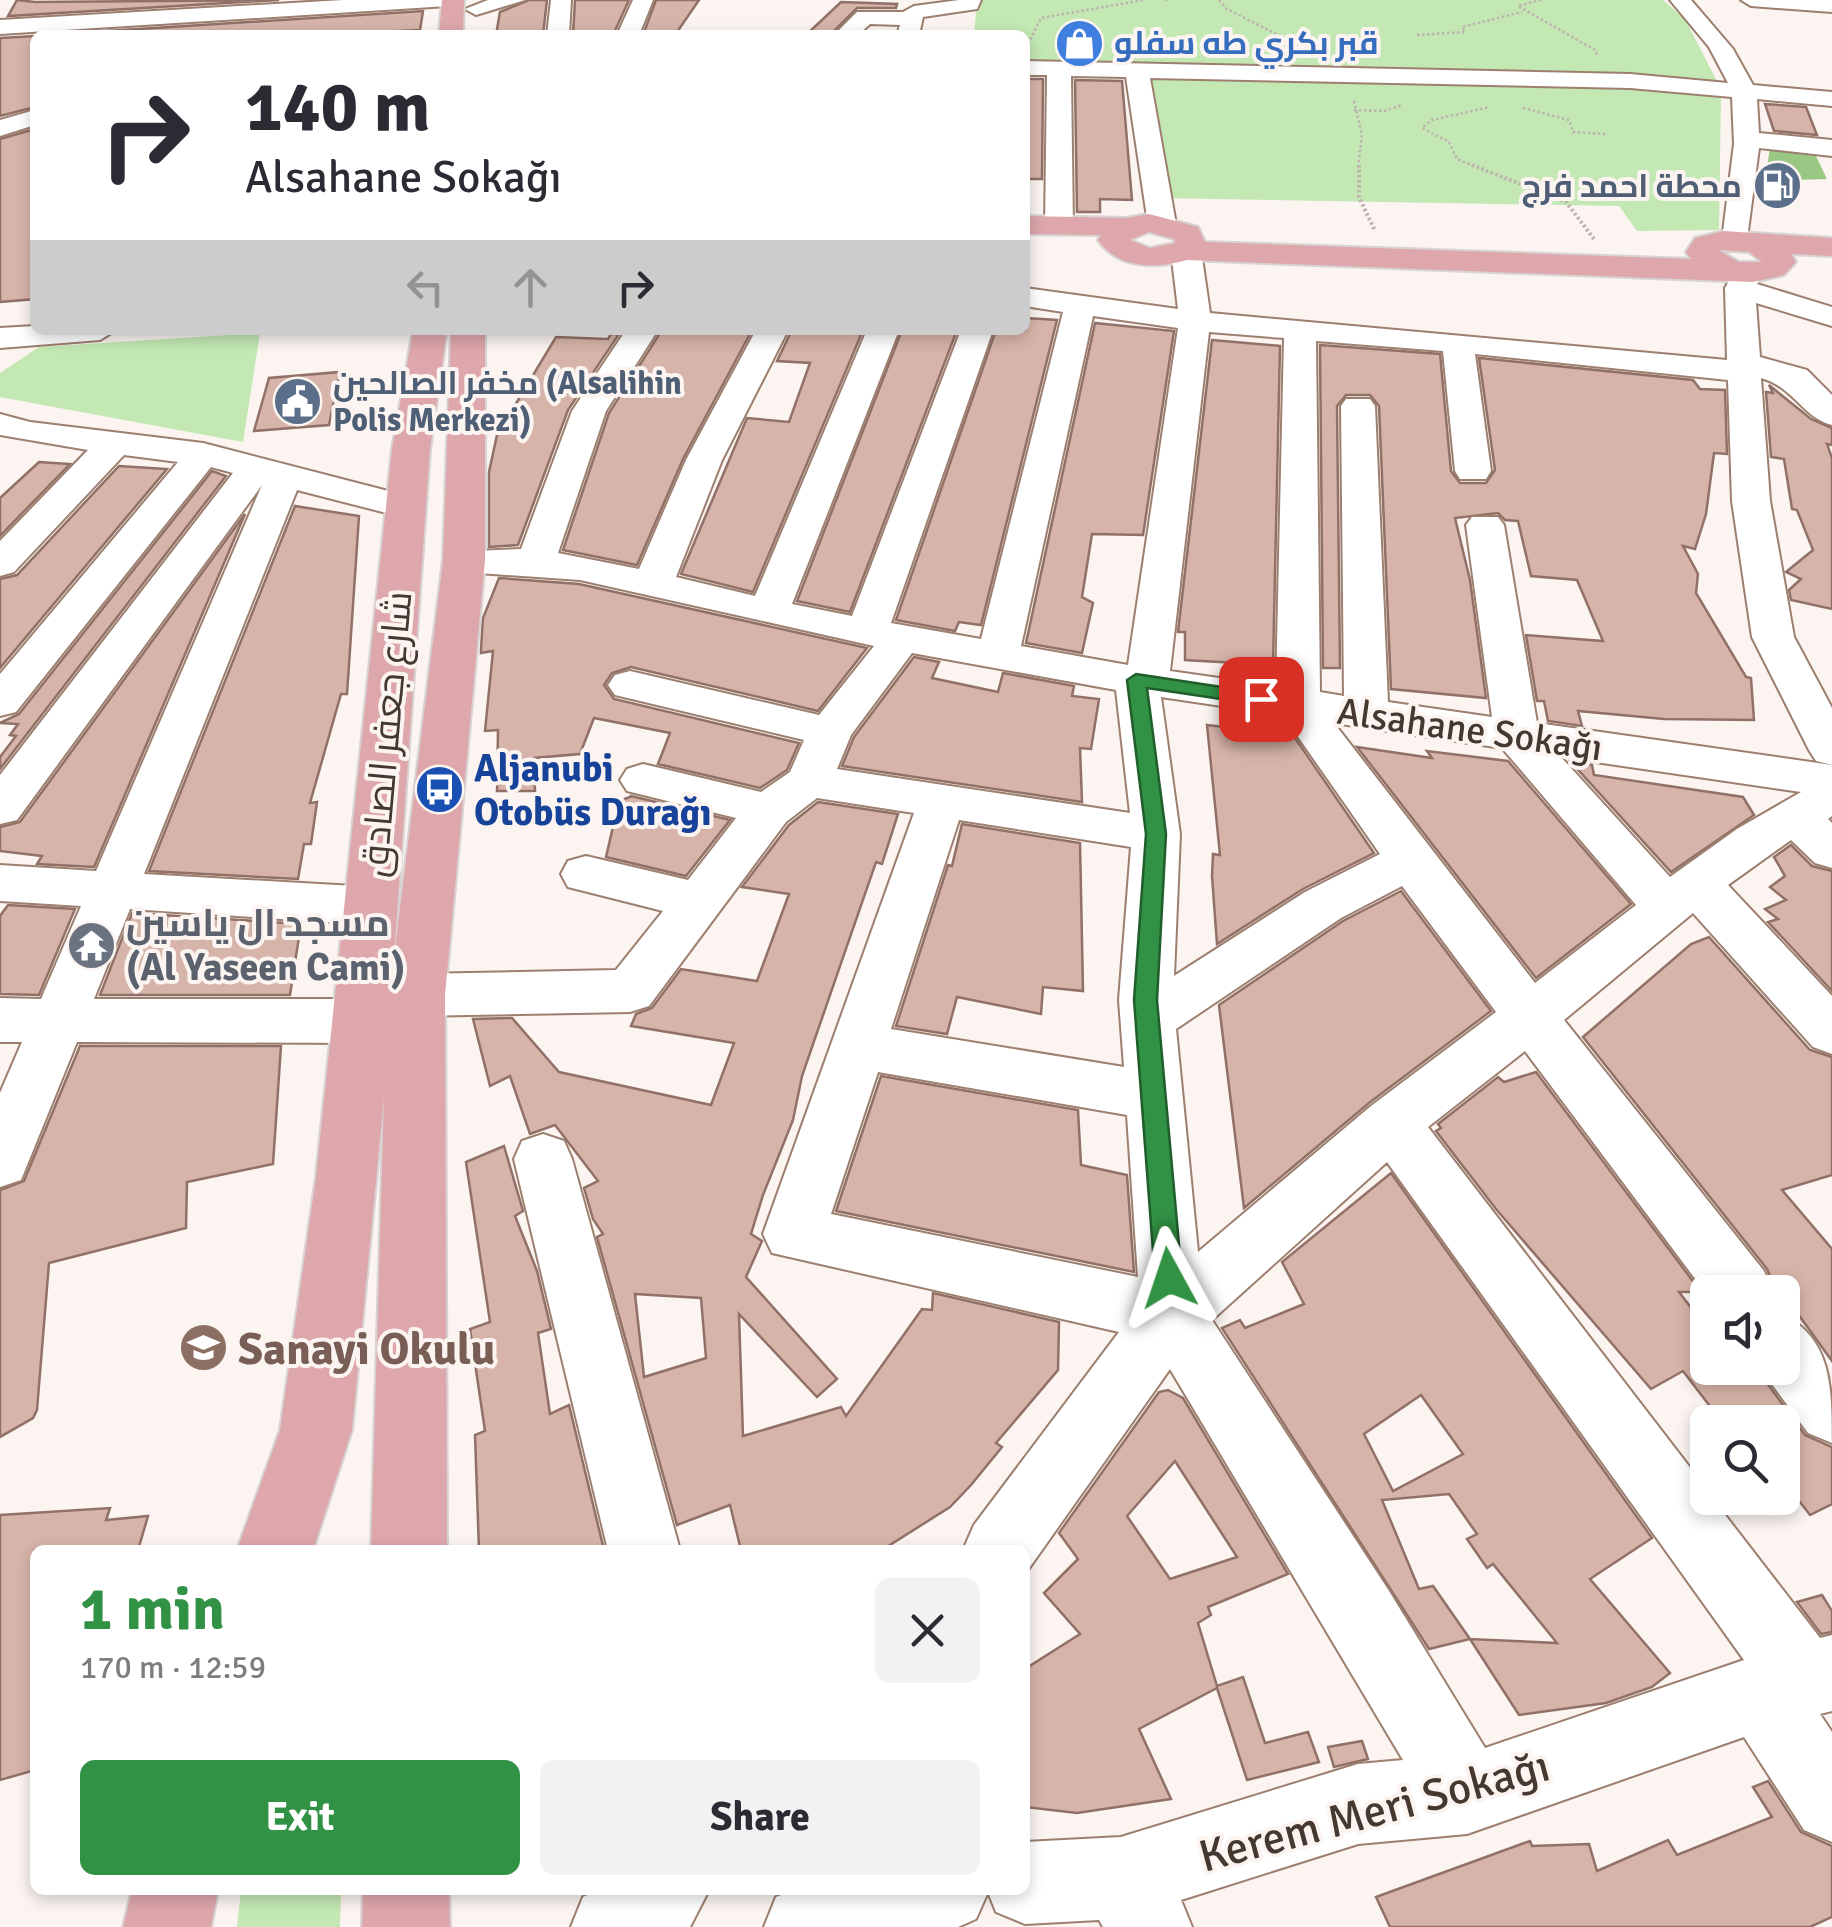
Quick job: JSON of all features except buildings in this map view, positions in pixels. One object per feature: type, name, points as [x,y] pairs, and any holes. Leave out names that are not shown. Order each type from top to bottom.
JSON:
[{"type":"main road","points":[[1030,225],[1059,226],[1125,238],[1162,257],[1176,235]]},
{"type":"main road","points":[[1176,235],[1596,242],[1832,272]]},
{"type":"main road","points":[[1176,235],[1743,261],[1832,246]]},
{"type":"main road","points":[[1030,245],[1125,238]]},
{"type":"main road","name":"شارع جعفر الصادق","points":[[277,1545],[316,1430],[348,1178],[406,507],[429,335]]},
{"type":"main road","name":"شارع جعفر الصادق","points":[[409,1545],[410,1176],[418,995],[464,560],[468,335]]},
{"type":"main road","points":[[167,1927],[174,1895]]},
{"type":"main road","points":[[406,1895],[406,1927]]},
{"type":"street","points":[[84,29],[97,0]]},
{"type":"street","points":[[226,30],[460,10],[514,0]]},
{"type":"street","points":[[558,30],[561,0]]},
{"type":"street","points":[[630,30],[644,0]]},
{"type":"street","points":[[850,30],[864,17],[910,27],[914,12],[970,5],[970,0]]},
{"type":"street","points":[[1680,0],[1719,45],[1743,91],[1743,368],[1751,501],[1773,637],[1832,750]]},
{"type":"street","points":[[1751,0],[1832,6]]},
{"type":"street","points":[[0,26],[84,29],[460,10]]},
{"type":"street","points":[[0,46],[30,44]]},
{"type":"street","points":[[1030,68],[1630,81],[1832,99]]},
{"type":"street","points":[[1059,68],[1059,226]]},
{"type":"street","points":[[1137,70],[1195,321],[1142,681],[1156,834],[1146,1000],[1172,1314],[1363,1617],[1467,1794]]},
{"type":"street","points":[[0,102],[30,93]]},
{"type":"street","points":[[0,128],[30,119]]},
{"type":"street","points":[[1745,138],[1832,148]]},
{"type":"street","points":[[0,155],[30,146]]},
{"type":"street","points":[[1743,261],[1832,317]]},
{"type":"street","points":[[1030,297],[1300,332],[1743,368],[1795,378],[1832,415]]},
{"type":"street","points":[[998,656],[1080,302]]},
{"type":"street","points":[[1300,332],[1298,705],[1410,860],[1729,1275]]},
{"type":"street","points":[[0,338],[38,335]]},
{"type":"street","points":[[536,561],[589,410],[639,335]]},
{"type":"street","points":[[652,586],[704,460],[769,335]]},
{"type":"street","points":[[769,612],[880,335]]},
{"type":"street","points":[[418,995],[630,991],[770,810],[809,781],[830,732],[885,635],[975,335]]},
{"type":"street","points":[[1458,344],[1473,471]]},
{"type":"street","points":[[1358,406],[1366,713]]},
{"type":"street","points":[[9,437],[203,454],[406,507]]},
{"type":"street","points":[[0,564],[115,444]]},
{"type":"street","points":[[0,702],[203,454]]},
{"type":"street","points":[[0,808],[270,472]]},
{"type":"street","points":[[0,1162],[112,888],[270,472]]},
{"type":"street","points":[[1486,524],[1516,736],[1832,1032]]},
{"type":"street","name":"Alsahane Sokağı","points":[[464,560],[536,561],[769,612],[998,656],[1516,736],[1823,811]]},
{"type":"street","points":[[630,685],[830,732]]},
{"type":"street","points":[[643,780],[770,810]]},
{"type":"street","points":[[809,781],[1156,834]]},
{"type":"street","points":[[942,801],[794,1234],[1172,1314]]},
{"type":"street","points":[[1003,1545],[1172,1314],[1391,1123],[1636,935],[1682,895],[1823,811]]},
{"type":"street","points":[[1149,1019],[1323,905],[1410,860]]},
{"type":"street","points":[[586,874],[699,901]]},
{"type":"street","points":[[0,883],[372,906]]},
{"type":"street","points":[[0,1020],[361,1021]]},
{"type":"street","points":[[858,1046],[1154,1096]]},
{"type":"street","points":[[1391,1123],[1799,1682],[1832,1802]]},
{"type":"street","points":[[543,1159],[643,1545]]},
{"type":"street","points":[[1800,1368],[1832,1410]]},
{"type":"street","name":"Kerem Meri Sokağı","points":[[1030,1884],[1135,1903],[1358,1804],[1467,1794],[1799,1682]]},
{"type":"street","points":[[613,1927],[649,1909],[663,1895]]},
{"type":"street","points":[[806,1927],[928,1895]]},
{"type":"path","points":[[1030,37],[1041,18],[1144,0]]},
{"type":"path","points":[[1219,0],[1249,22],[1340,66],[1353,83],[1354,110],[1363,137],[1356,161],[1357,204],[1378,236]]},
{"type":"path","points":[[1542,0],[1518,6],[1522,12],[1595,50],[1599,58]]},
{"type":"path","points":[[1417,34],[1466,32],[1462,27],[1522,12]]},
{"type":"path","points":[[1483,100],[1498,100]]},
{"type":"path","points":[[1354,110],[1384,111],[1415,102]]},
{"type":"path","points":[[1499,106],[1432,120],[1422,128],[1449,142],[1457,159],[1566,202],[1596,242]]},
{"type":"path","points":[[1512,106],[1552,112],[1569,120],[1573,132],[1606,134]]},
{"type":"green space","points":[[977,0],[1663,0],[1685,19],[1719,85],[1030,64],[1030,30],[974,30]]},
{"type":"green space","points":[[1161,76],[1632,85],[1721,93],[1719,230],[1637,231],[1619,206],[1159,198],[1148,79]]},
{"type":"green space","points":[[1770,147],[1815,154],[1827,179],[1765,181]]},
{"type":"green space","points":[[260,335],[243,442],[0,397],[0,373],[39,347]]},
{"type":"green space","points":[[240,1895],[341,1895],[340,1927],[237,1927]]},
{"type":"place","name":"قبر بكري طه سفلو","points":[[1079,43]]},
{"type":"place","name":"محطة احمد فرج","points":[[1777,186]]},
{"type":"place","name":"مخفر الصالحين (Alsalihin Polis Merkezi)","points":[[298,401]]},
{"type":"place","name":"Aljanubi Otobüs Durağı","points":[[439,790]]},
{"type":"place","name":"مسجد ال ياسين (Al Yaseen Cami)","points":[[91,945]]},
{"type":"place","name":"Sanayi Okulu","points":[[203,1348]]},
{"type":"route","points":[[1169,1278],[1146,1000],[1156,834],[1136,680],[1261,699]]}]
